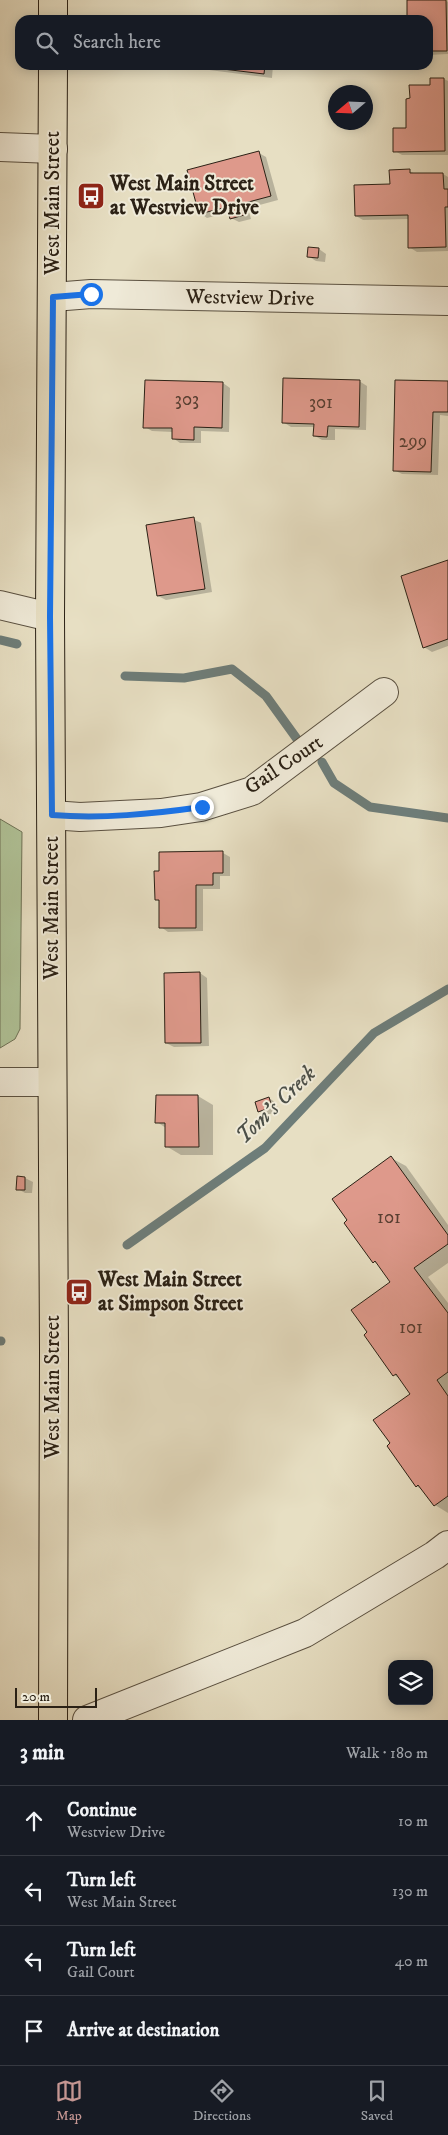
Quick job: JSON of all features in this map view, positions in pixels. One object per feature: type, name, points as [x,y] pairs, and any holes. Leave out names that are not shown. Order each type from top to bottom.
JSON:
[{"type":"main road","points":[[53,15],[54,0]]},
{"type":"main road","name":"West Main Street","points":[[53,70],[50,617],[52,815],[51,1082],[54,1351],[53,1720]]},
{"type":"street","points":[[0,147],[53,149]]},
{"type":"street","name":"Westview Drive","points":[[53,297],[91,294],[448,301]]},
{"type":"street","points":[[0,606],[50,617]]},
{"type":"street","name":"Gail Court","points":[[52,815],[80,817],[161,813],[202,807],[252,791],[384,692]]},
{"type":"street","points":[[0,1082],[51,1082]]},
{"type":"street","points":[[87,1720],[305,1632],[435,1555],[448,1545]]},
{"type":"green space","points":[[0,819],[22,832],[20,1029],[15,1039],[0,1048]]},
{"type":"building","points":[[407,0],[446,0],[447,51],[433,51],[433,15],[407,15]]},
{"type":"building","points":[[231,70],[264,70],[264,74]]},
{"type":"building","points":[[430,78],[444,78],[445,151],[393,152],[393,128],[406,128],[406,99],[410,98],[409,85],[430,85]]},
{"type":"building","points":[[259,151],[271,196],[241,204],[244,215],[230,219],[227,207],[199,214],[187,170]]},
{"type":"building","points":[[410,169],[410,173],[443,173],[444,189],[448,189],[448,207],[445,207],[446,247],[408,248],[408,215],[355,216],[354,185],[390,184],[389,170]]},
{"type":"building","points":[[308,247],[319,248],[318,258],[307,257]]},
{"type":"building","points":[[283,378],[360,380],[359,427],[328,426],[327,437],[313,436],[314,424],[282,423]]},
{"type":"building","points":[[145,380],[223,382],[222,428],[194,427],[194,440],[172,439],[172,428],[143,428]]},
{"type":"building","points":[[395,380],[448,381],[448,412],[433,412],[431,472],[393,471]]},
{"type":"building","points":[[194,517],[205,589],[157,596],[146,525]]},
{"type":"building","points":[[448,560],[448,639],[423,648],[401,576]]},
{"type":"building","points":[[223,851],[223,873],[213,873],[213,885],[196,885],[196,928],[159,928],[159,900],[155,900],[154,871],[159,871],[159,852]]},
{"type":"building","points":[[200,972],[201,1043],[165,1043],[164,973]]},
{"type":"building","points":[[156,1095],[198,1095],[199,1147],[165,1147],[165,1123],[155,1123]]},
{"type":"building","points":[[269,1097],[272,1107],[258,1112],[255,1102]]},
{"type":"building","points":[[391,1156],[448,1235],[448,1244],[414,1268],[448,1313],[448,1372],[437,1380],[448,1396],[448,1496],[434,1506],[418,1485],[416,1487],[387,1446],[390,1443],[373,1420],[410,1394],[396,1374],[393,1376],[364,1335],[367,1332],[351,1310],[390,1282],[375,1261],[373,1263],[344,1223],[347,1220],[332,1199]]},
{"type":"building","points":[[17,1176],[25,1177],[25,1190],[16,1190]]},
{"type":"waterway","points":[[0,640],[17,644]]},
{"type":"waterway","points":[[125,676],[184,678],[232,669],[266,696],[297,739]]},
{"type":"waterway","points":[[322,762],[334,783],[370,807],[448,818]]},
{"type":"waterway","name":"Tom's Creek","points":[[127,1245],[265,1148],[374,1033],[448,989]]},
{"type":"place","name":"West Main Street at Westview Drive","points":[[91,196]]},
{"type":"place","name":"West Main Street at Simpson Street","points":[[79,1292]]},
{"type":"route","points":[[91,294],[53,297],[50,617],[52,815],[80,817],[161,813],[202,807]]}]
